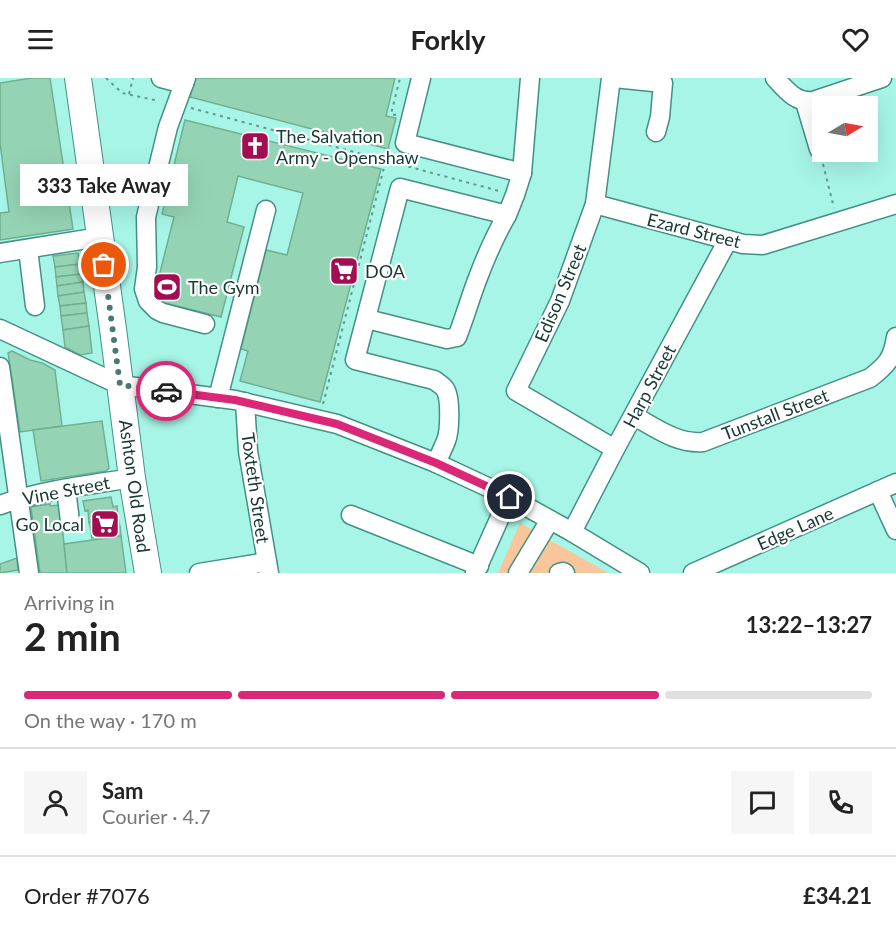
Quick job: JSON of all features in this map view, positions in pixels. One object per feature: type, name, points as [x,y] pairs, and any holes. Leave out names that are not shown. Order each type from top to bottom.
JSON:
[{"type":"highway","name":"Ashton Old Road","points":[[78,78],[132,478],[148,573]]},
{"type":"street","points":[[161,78],[185,81],[168,127],[153,181],[146,217],[147,267],[144,289],[148,301],[157,310],[205,324]]},
{"type":"street","points":[[422,78],[405,143],[522,173]]},
{"type":"street","points":[[367,319],[447,339],[457,337],[477,278],[516,195],[522,173],[530,78]]},
{"type":"street","name":"Edison Street","points":[[615,449],[516,391],[560,301],[595,204],[613,78],[663,83],[660,117],[656,132]]},
{"type":"street","points":[[775,78],[794,98],[805,102],[882,78]]},
{"type":"street","points":[[805,102],[812,126]]},
{"type":"street","points":[[436,463],[447,439],[449,401],[443,386],[434,380],[356,360],[400,188],[507,215]]},
{"type":"street","name":"Ezard Street","points":[[595,204],[743,244],[763,245],[837,222],[895,209]]},
{"type":"street","points":[[218,398],[266,210]]},
{"type":"street","points":[[0,253],[100,237]]},
{"type":"street","name":"Harp Street","points":[[572,532],[728,240]]},
{"type":"street","points":[[28,249],[35,306]]},
{"type":"street","points":[[0,329],[120,385],[245,402],[337,424],[436,463],[510,497],[640,573]]},
{"type":"street","name":"Tunstall Street","points":[[634,416],[676,439],[703,442],[870,378],[884,368],[890,358],[896,337]]},
{"type":"street","points":[[0,367],[29,573]]},
{"type":"street","name":"Toxteth Street","points":[[245,402],[248,451],[268,568]]},
{"type":"street","name":"Vine Street","points":[[0,505],[66,489],[132,478]]},
{"type":"street","name":"Edge Lane","points":[[693,573],[896,483]]},
{"type":"street","points":[[66,489],[70,521]]},
{"type":"street","points":[[878,491],[896,530]]},
{"type":"street","points":[[351,514],[477,570],[510,497]]},
{"type":"street","points":[[519,573],[550,520]]},
{"type":"street","points":[[199,573],[268,568]]},
{"type":"street","points":[[559,573],[565,573]]},
{"type":"path","points":[[106,78],[122,93],[176,105],[516,195]]},
{"type":"path","points":[[129,94],[133,78]]},
{"type":"path","points":[[398,116],[391,114],[400,78]]},
{"type":"path","points":[[319,420],[389,149]]},
{"type":"path","points":[[822,162],[837,222]]},
{"type":"shaded area","points":[[520,523],[608,573],[498,573]]},
{"type":"building","points":[[50,78],[73,229],[0,240],[0,213],[9,212],[0,143],[0,83]]},
{"type":"building","points":[[195,78],[395,78],[386,116],[396,118],[388,149],[190,97]]},
{"type":"building","points":[[185,120],[381,169],[320,402],[240,381],[248,351],[241,349],[266,250],[287,255],[303,193],[238,176],[227,222],[244,227],[221,317],[153,300],[174,217],[162,214]]},
{"type":"building","points":[[78,253],[80,264],[55,267],[53,256]]},
{"type":"building","points":[[80,264],[81,274],[56,277],[55,267]]},
{"type":"building","points":[[81,274],[83,282],[57,286],[56,277]]},
{"type":"building","points":[[83,282],[84,292],[58,296],[57,286]]},
{"type":"building","points":[[84,292],[86,303],[60,306],[58,296]]},
{"type":"building","points":[[86,303],[87,313],[61,316],[60,306]]},
{"type":"building","points":[[87,313],[89,326],[63,330],[61,316]]},
{"type":"building","points":[[89,326],[92,353],[80,355],[65,347],[63,330]]},
{"type":"building","points":[[12,351],[55,370],[62,426],[20,432],[8,353]]},
{"type":"building","points":[[102,421],[109,468],[106,471],[41,481],[33,430]]},
{"type":"building","points":[[111,497],[113,507],[117,506],[118,517],[89,522],[88,510],[85,511],[83,501]]},
{"type":"building","points":[[50,504],[50,506],[60,505],[67,573],[40,573],[31,507]]},
{"type":"building","name":"Go Local","points":[[118,517],[120,527],[91,531],[89,522]]},
{"type":"building","points":[[120,527],[121,536],[92,541],[91,531]]},
{"type":"building","points":[[121,536],[126,573],[67,573],[64,544]]},
{"type":"building","points":[[17,558],[18,570],[0,573],[0,564]]},
{"type":"way so far","points":[[104,265],[120,385],[166,391]]},
{"type":"place","name":"The Salvation Army - Openshaw","points":[[255,146]]},
{"type":"place","name":"333 Take Away","points":[[104,265]]},
{"type":"place","name":"DOA","points":[[344,271]]},
{"type":"place","name":"The Gym","points":[[167,287]]},
{"type":"place","name":"Go Local","points":[[105,524]]},
{"type":"route","points":[[166,391],[235,400],[337,424],[436,463],[510,497]]}]
